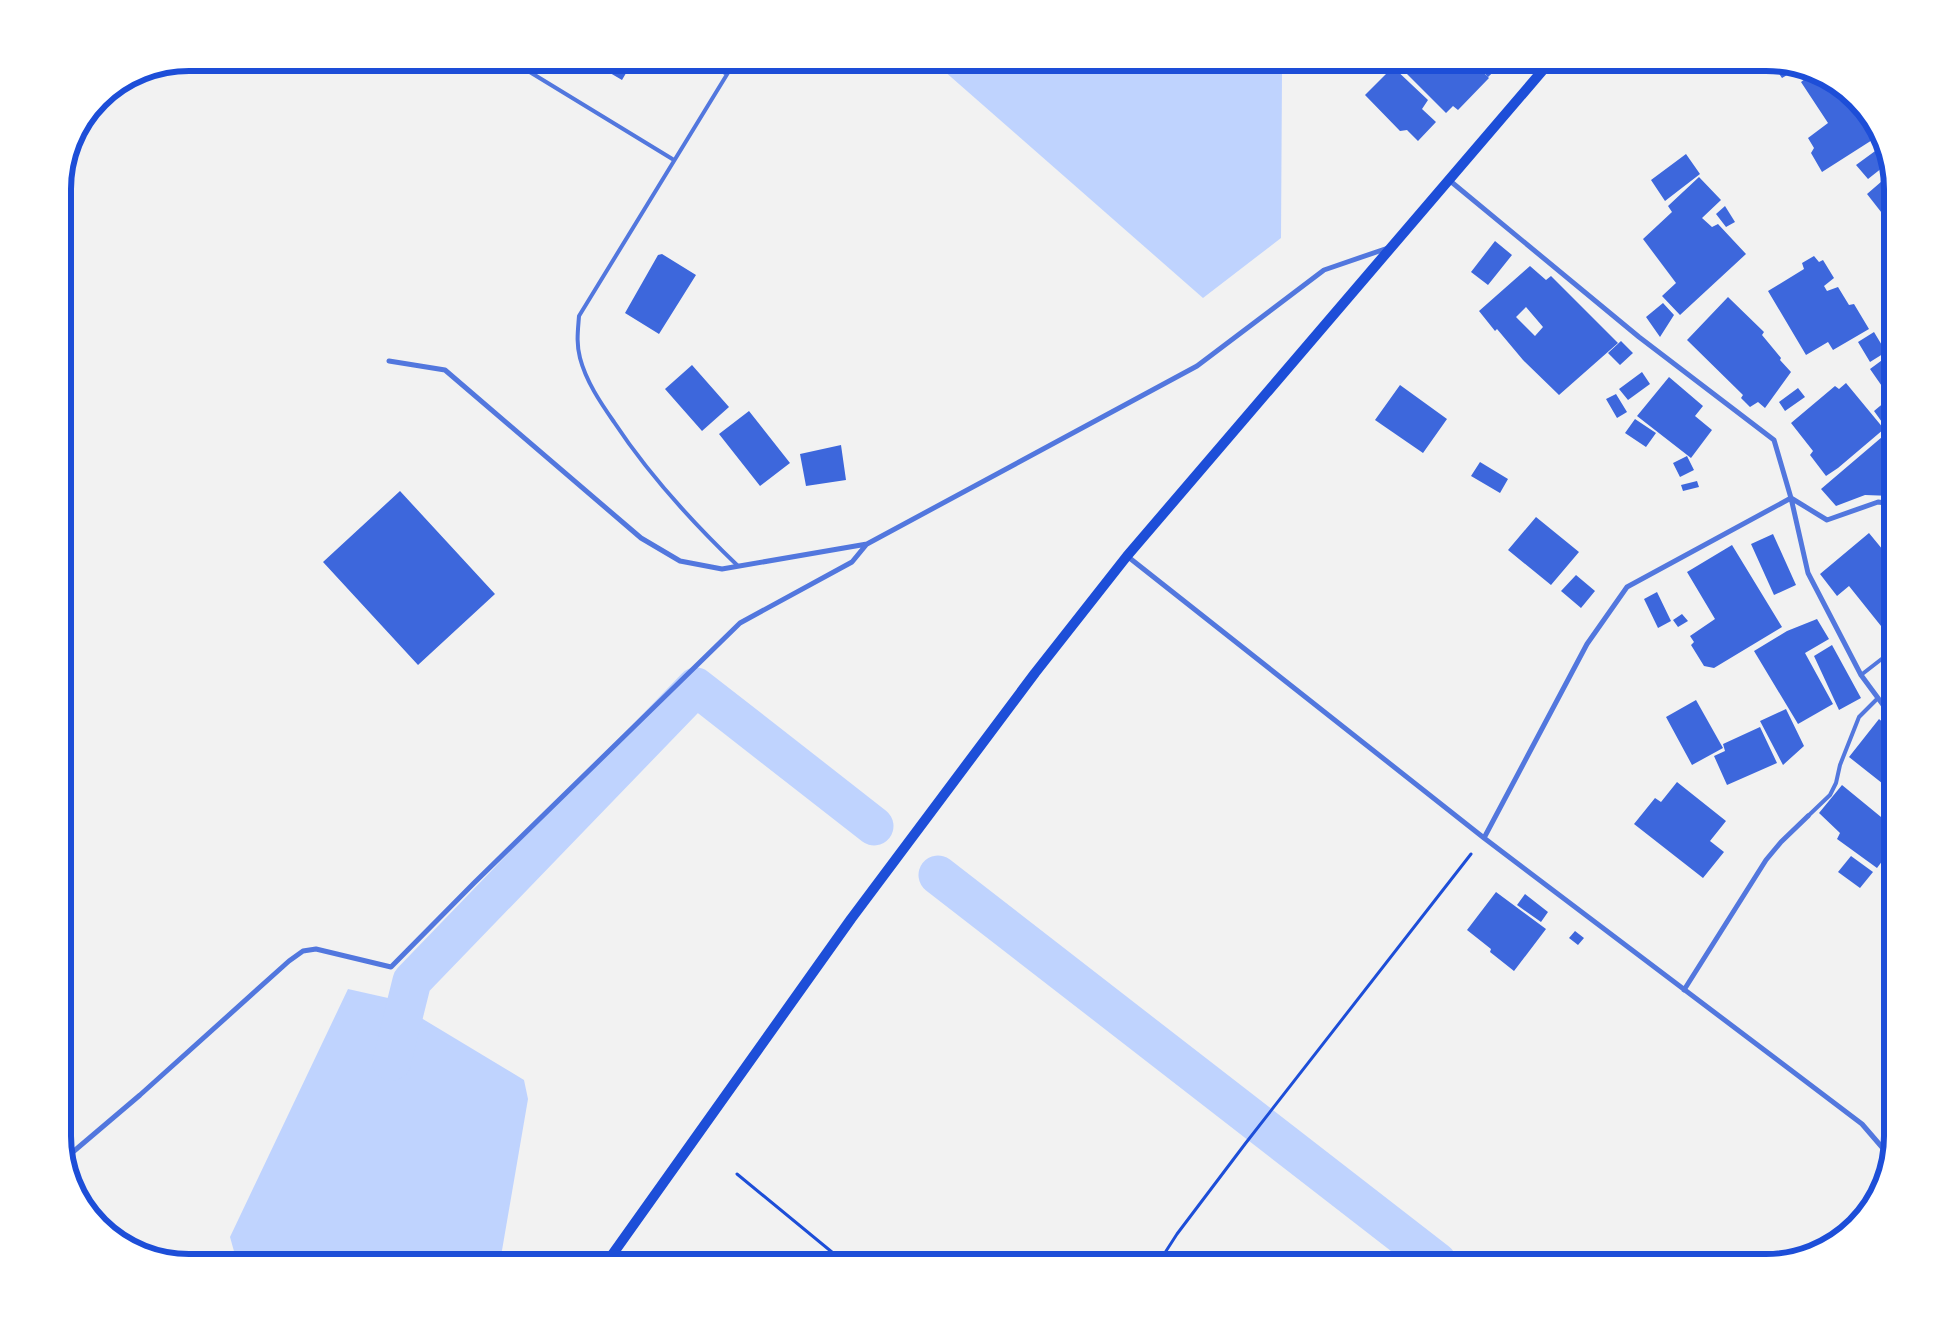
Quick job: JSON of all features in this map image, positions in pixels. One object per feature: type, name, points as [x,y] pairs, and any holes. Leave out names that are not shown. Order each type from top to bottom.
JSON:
[{"type":"main road","points":[[613,1254],[851,919],[1035,673],[1127,556],[1540,71]]},
{"type":"street","points":[[1448,179],[1639,337],[1774,440],[1791,498],[1808,573],[1861,675],[1884,707]]},
{"type":"street","points":[[389,361],[445,370],[641,538],[680,561],[722,569],[867,544],[1197,366],[1324,270],[1391,247]]},
{"type":"street","points":[[1791,498],[1826,520],[1878,502],[1884,503]]},
{"type":"street","points":[[1484,838],[1587,644],[1626,587],[1791,498]]},
{"type":"street","points":[[73,1151],[140,1095],[303,951],[316,949],[391,967],[740,622],[852,562],[867,544]]},
{"type":"street","points":[[1127,556],[1484,838],[1862,1124],[1883,1149]]},
{"type":"street","points":[[1684,990],[1766,860],[1781,842],[1808,816]]},
{"type":"lane","points":[[531,72],[674,160]]},
{"type":"lane","points":[[722,72],[726,74],[579,316],[577,343],[580,359],[594,392],[635,453],[697,527],[738,566]]},
{"type":"lane","points":[[1861,675],[1884,657]]},
{"type":"lane","points":[[1808,816],[1830,795],[1859,717],[1878,699]]},
{"type":"path","points":[[1165,1254],[1177,1234],[1484,838]]},
{"type":"path","points":[[737,1174],[834,1254]]},
{"type":"water","points":[[1283,71],[1281,238],[1203,298],[945,72]]},
{"type":"water","points":[[348,989],[388,998],[524,1080],[528,1099],[501,1254],[235,1254],[230,1237]]},
{"type":"building","points":[[1389,71],[1397,71],[1428,100],[1422,109],[1436,122],[1418,141],[1407,130],[1400,131],[1365,95]]},
{"type":"building","points":[[1410,71],[1482,71],[1489,78],[1458,110],[1453,106],[1446,113],[1407,74]]},
{"type":"building","points":[[1483,71],[1494,71],[1488,77]]},
{"type":"building","points":[[608,72],[627,72],[622,80]]},
{"type":"building","points":[[1778,72],[1789,74],[1782,78]]},
{"type":"building","points":[[1806,78],[1831,91],[1854,112],[1873,140],[1822,172],[1811,153],[1814,148],[1808,138],[1828,123],[1801,82]]},
{"type":"building","points":[[1877,150],[1881,168],[1868,179],[1856,165]]},
{"type":"building","points":[[1686,154],[1700,174],[1665,201],[1651,180]]},
{"type":"building","points":[[1699,177],[1721,200],[1702,218],[1712,227],[1718,224],[1746,254],[1680,315],[1662,296],[1676,283],[1643,239],[1672,212],[1668,206]]},
{"type":"building","points":[[1883,180],[1884,216],[1867,194]]},
{"type":"building","points":[[1725,206],[1735,222],[1726,227],[1716,214]]},
{"type":"building","points":[[1495,241],[1512,255],[1488,285],[1471,272]]},
{"type":"building","points":[[662,254],[696,275],[659,334],[625,313],[658,255]]},
{"type":"building","points":[[1814,256],[1819,262],[1823,260],[1834,278],[1824,286],[1827,291],[1838,287],[1849,305],[1854,304],[1869,329],[1833,350],[1828,342],[1806,355],[1768,291],[1804,269],[1802,263]]},
{"type":"building","points":[[1530,266],[1546,280],[1551,276],[1618,343],[1559,395],[1523,360],[1497,329],[1495,331],[1479,311]],"holes":[[[1526,307],[1543,327],[1535,336],[1516,317]]]},
{"type":"building","points":[[1728,297],[1764,332],[1762,335],[1791,372],[1765,408],[1758,402],[1750,407],[1741,398],[1743,395],[1687,340]]},
{"type":"building","points":[[1663,303],[1674,315],[1660,337],[1646,317]]},
{"type":"building","points":[[1874,332],[1884,349],[1884,353],[1870,362],[1858,342]]},
{"type":"building","points":[[1621,341],[1633,353],[1620,365],[1608,353]]},
{"type":"building","points":[[1884,359],[1884,389],[1870,369]]},
{"type":"building","points":[[692,365],[729,407],[702,431],[665,389]]},
{"type":"building","points":[[1642,372],[1650,384],[1628,400],[1619,389]]},
{"type":"building","points":[[1669,377],[1703,406],[1695,416],[1712,430],[1691,458],[1637,416]]},
{"type":"building","points":[[1846,383],[1884,429],[1826,476],[1810,455],[1813,451],[1791,423],[1835,386],[1839,389]]},
{"type":"building","points":[[1400,385],[1447,419],[1423,453],[1375,420]]},
{"type":"building","points":[[1798,388],[1805,397],[1785,411],[1779,402]]},
{"type":"building","points":[[1616,394],[1627,412],[1617,418],[1606,399]]},
{"type":"building","points":[[1884,403],[1884,425],[1874,411]]},
{"type":"building","points":[[749,411],[790,463],[760,486],[719,434]]},
{"type":"building","points":[[1635,419],[1656,433],[1646,447],[1625,433]]},
{"type":"building","points":[[1882,437],[1884,439],[1884,496],[1865,495],[1836,506],[1821,489]]},
{"type":"building","points":[[841,445],[846,480],[806,486],[800,454]]},
{"type":"building","points":[[1687,456],[1694,470],[1680,477],[1673,463]]},
{"type":"building","points":[[1480,462],[1508,479],[1500,493],[1471,476]]},
{"type":"building","points":[[1697,481],[1699,487],[1683,491],[1681,485]]},
{"type":"building","points":[[400,491],[495,594],[418,665],[323,562]]},
{"type":"building","points":[[1536,517],[1579,552],[1551,585],[1508,550]]},
{"type":"building","points":[[1869,533],[1884,551],[1884,623],[1881,626],[1849,586],[1837,596],[1820,574]]},
{"type":"building","points":[[1773,534],[1796,585],[1774,595],[1751,544]]},
{"type":"building","points":[[1732,545],[1782,627],[1714,668],[1704,666],[1691,645],[1694,642],[1690,636],[1715,619],[1687,572]]},
{"type":"building","points":[[1576,575],[1595,591],[1581,608],[1561,591]]},
{"type":"building","points":[[1657,592],[1671,621],[1658,628],[1644,599]]},
{"type":"building","points":[[1682,614],[1688,621],[1678,627],[1673,620]]},
{"type":"building","points":[[1817,619],[1829,639],[1805,653],[1833,704],[1798,724],[1754,651],[1787,631]]},
{"type":"building","points":[[1832,645],[1861,698],[1839,710],[1814,656]]},
{"type":"building","points":[[1696,700],[1723,748],[1692,765],[1666,717]]},
{"type":"building","points":[[1786,709],[1804,746],[1783,765],[1760,721]]},
{"type":"building","points":[[1879,719],[1884,723],[1884,785],[1849,757]]},
{"type":"building","points":[[1760,727],[1777,763],[1727,785],[1714,756],[1725,751],[1723,744]]},
{"type":"building","points":[[1677,782],[1726,821],[1710,841],[1724,852],[1703,878],[1634,824],[1655,798],[1661,802]]},
{"type":"building","points":[[1842,785],[1884,819],[1884,859],[1877,868],[1837,839],[1840,833],[1819,813]]},
{"type":"building","points":[[1851,856],[1873,872],[1860,888],[1838,872]]},
{"type":"building","points":[[1496,892],[1546,929],[1514,971],[1467,930]]},
{"type":"building","points":[[1525,894],[1548,912],[1541,922],[1517,905]]},
{"type":"building","points":[[1575,931],[1584,938],[1578,945],[1569,938]]},
{"type":"waterway","points":[[392,1061],[412,981],[696,687],[874,826]]},
{"type":"waterway","points":[[938,875],[1427,1254]]}]
